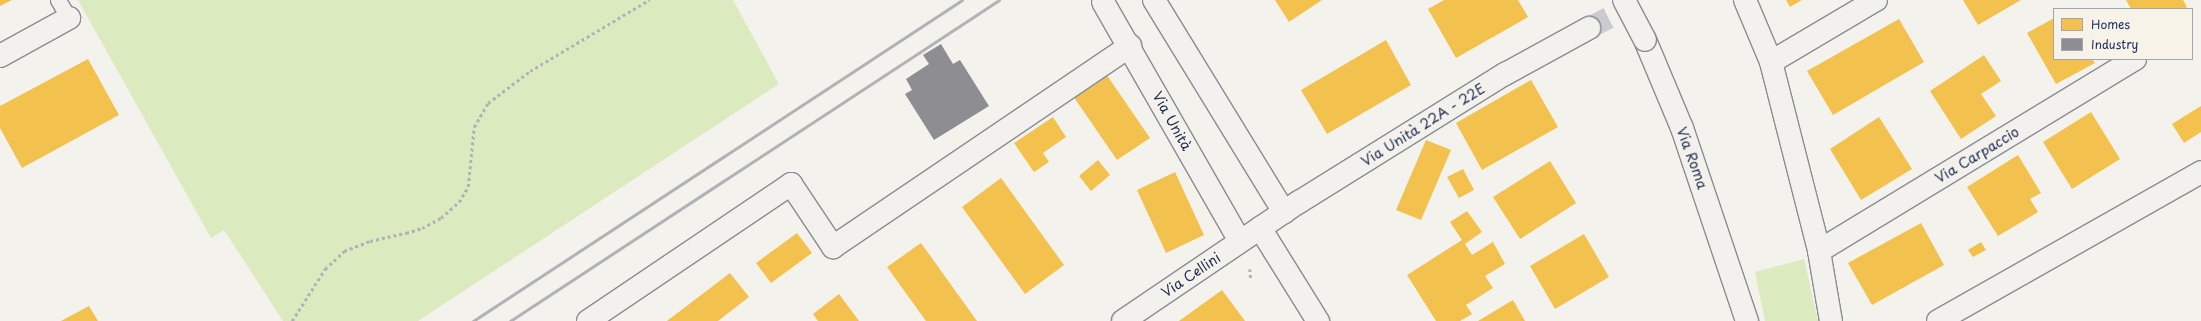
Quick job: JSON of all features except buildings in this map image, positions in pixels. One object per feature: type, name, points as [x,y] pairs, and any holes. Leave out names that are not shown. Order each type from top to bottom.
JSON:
[{"type":"street","points":[[1154,0],[1284,212]]},
{"type":"street","name":"Via Roma","points":[[1624,0],[1645,40],[1682,128],[1747,321]]},
{"type":"street","points":[[1744,0],[1771,62],[1819,251],[1831,321]]},
{"type":"street","points":[[1771,62],[1876,0]]},
{"type":"street","name":"Via Unità","points":[[1103,2],[1130,46],[1240,241]]},
{"type":"street","points":[[0,56],[64,9]]},
{"type":"street","name":"Via Unità 22A - 22E","points":[[1260,228],[1506,74],[1589,28]]},
{"type":"street","points":[[588,321],[791,184],[833,247],[1130,46]]},
{"type":"street","name":"Via Carpaccio","points":[[1819,251],[2133,60]]},
{"type":"street","points":[[1938,321],[2201,172]]},
{"type":"street","points":[[1260,228],[1318,321]]},
{"type":"street","name":"Via Cellini","points":[[1123,321],[1260,228]]},
{"type":"path","points":[[292,321],[325,269],[344,251],[370,241],[422,228],[441,218],[459,202],[468,187],[474,127],[488,103],[530,71],[649,0]]},
{"type":"green space","points":[[78,0],[733,0],[779,84],[418,321],[283,321],[224,230],[211,238]]},
{"type":"green space","points":[[1804,259],[1818,321],[1765,321],[1755,272]]},
{"type":"tunnel","points":[[1589,28],[1643,0]]},
{"type":"railway","points":[[473,321],[962,0]]},
{"type":"railway","points":[[510,321],[999,0]]}]
